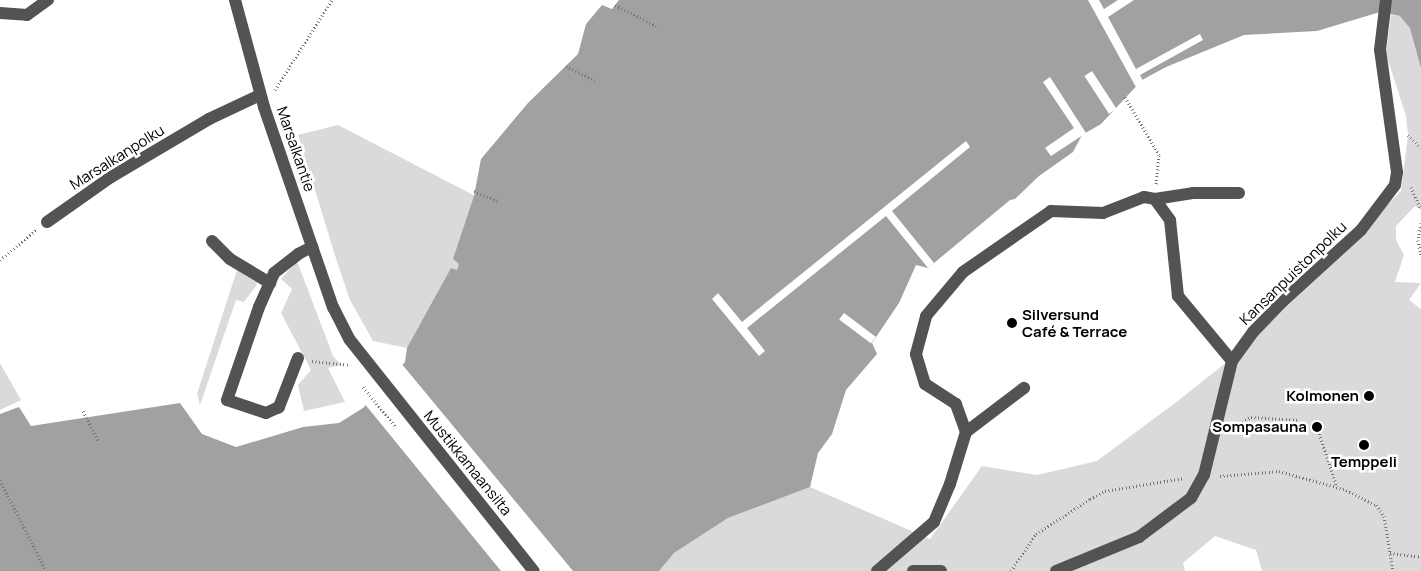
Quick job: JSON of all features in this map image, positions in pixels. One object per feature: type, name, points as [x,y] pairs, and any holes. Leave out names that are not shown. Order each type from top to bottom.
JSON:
[{"type":"street","points":[[0,13],[27,15],[48,0]]},
{"type":"street","name":"Marsalkantie","points":[[235,0],[260,95],[333,307]]},
{"type":"street","name":"Kansanpuistonpolku","points":[[1056,571],[1140,537],[1164,522],[1191,498],[1204,476],[1232,361],[1253,332],[1361,230],[1395,185],[1397,172],[1380,50],[1386,0]]},
{"type":"street","name":"Marsalkanpolku","points":[[47,222],[111,177],[209,119],[260,95]]},
{"type":"street","points":[[966,432],[956,404],[925,384],[916,354],[926,316],[963,272],[1051,210],[1103,213],[1144,197],[1155,199],[1193,193],[1239,193]]},
{"type":"street","points":[[1155,199],[1170,220],[1178,296],[1232,361]]},
{"type":"street","points":[[212,241],[230,259],[270,282]]},
{"type":"street","points":[[298,358],[279,407],[266,413],[227,400],[274,273],[298,254],[312,247]]},
{"type":"street","name":"Mustikkamaansilta","points":[[333,307],[350,340],[376,375],[534,571]]},
{"type":"street","points":[[877,571],[934,522],[950,484],[966,432],[1024,388]]},
{"type":"street","points":[[913,571],[941,571]]},
{"type":"path","points":[[260,95],[277,89],[332,0]]},
{"type":"path","points":[[616,5],[656,26]]},
{"type":"path","points":[[566,66],[595,80]]},
{"type":"path","points":[[1125,97],[1159,156],[1155,199]]},
{"type":"path","points":[[474,190],[500,202]]},
{"type":"path","points":[[0,260],[47,222]]},
{"type":"path","points":[[1421,223],[1418,240],[1421,256]]},
{"type":"path","points":[[298,358],[348,365]]},
{"type":"path","points":[[82,410],[98,440]]},
{"type":"path","points":[[1215,436],[1251,417],[1300,420]]},
{"type":"path","points":[[1317,427],[1338,487]]},
{"type":"path","points":[[1011,571],[1036,534],[1105,491],[1204,476],[1279,471],[1338,487],[1376,505],[1384,516],[1393,571]]},
{"type":"path","points":[[0,480],[46,571]]},
{"type":"path","points":[[1390,553],[1421,557]]},
{"type":"shaded area","points":[[619,0],[1421,0],[1421,68],[1410,28],[1400,16],[1380,12],[1317,31],[1244,35],[1166,67],[1142,80],[1101,124],[1082,135],[1073,152],[1039,176],[1015,199],[1010,200],[928,268],[916,265],[899,303],[872,343],[877,354],[846,390],[832,434],[818,453],[810,487],[728,518],[674,553],[659,571],[0,571],[0,414],[19,407],[31,426],[180,403],[202,434],[236,447],[303,427],[339,423],[363,408],[405,362],[407,348],[451,268],[457,270],[459,264],[453,259],[474,196],[481,159],[528,103],[578,54],[586,24],[602,5],[612,9]]},
{"type":"shaded area","points":[[1421,0],[1421,210],[1415,206],[1396,226],[1396,240],[1404,255],[1395,282],[1421,283],[1409,300],[1421,309],[1421,571],[1262,571],[1256,550],[1215,536],[1183,563],[1185,571],[659,571],[674,553],[728,518],[810,487],[930,539],[982,466],[1037,475],[1097,461],[1179,400],[1242,350],[1401,191],[1408,135],[1406,116],[1386,54],[1391,15],[1400,16]]},
{"type":"shaded area","points":[[338,125],[485,201],[488,209],[457,270],[451,268],[412,355],[407,348],[373,341],[350,300],[338,265],[298,135]]},
{"type":"shaded area","points":[[297,261],[333,356],[341,365],[328,368],[345,402],[304,411],[298,385],[311,370],[281,313],[292,289],[281,279]]},
{"type":"shaded area","points":[[237,270],[257,282],[256,286],[244,302],[236,300],[200,405],[197,394]]},
{"type":"shaded area","points":[[0,363],[21,400],[0,410]]},
{"type":"pier","points":[[1088,0],[1099,0],[1104,9],[1118,0],[1134,0],[1108,17],[1136,69],[1200,34],[1203,40],[1140,75],[1144,83],[1137,89]]},
{"type":"pier","points":[[1092,71],[1117,109],[1109,114],[1084,76]]},
{"type":"pier","points":[[1050,77],[1086,133],[1051,156],[1045,148],[1074,128],[1043,82]]},
{"type":"pier","points":[[966,141],[970,147],[892,211],[934,263],[928,268],[886,216],[747,328],[765,351],[759,356],[712,299],[718,293],[742,322]]},
{"type":"pier","points":[[844,313],[876,337],[871,343],[839,319]]},
{"type":"pier","points":[[401,363],[573,571],[501,571],[364,403]]},
{"type":"place","name":"Silversund Café & Terrace","points":[[1012,323]]},
{"type":"place","name":"Kolmonen","points":[[1369,396]]},
{"type":"place","name":"Sompasauna","points":[[1317,427]]},
{"type":"place","name":"Temppeli","points":[[1364,445]]}]
